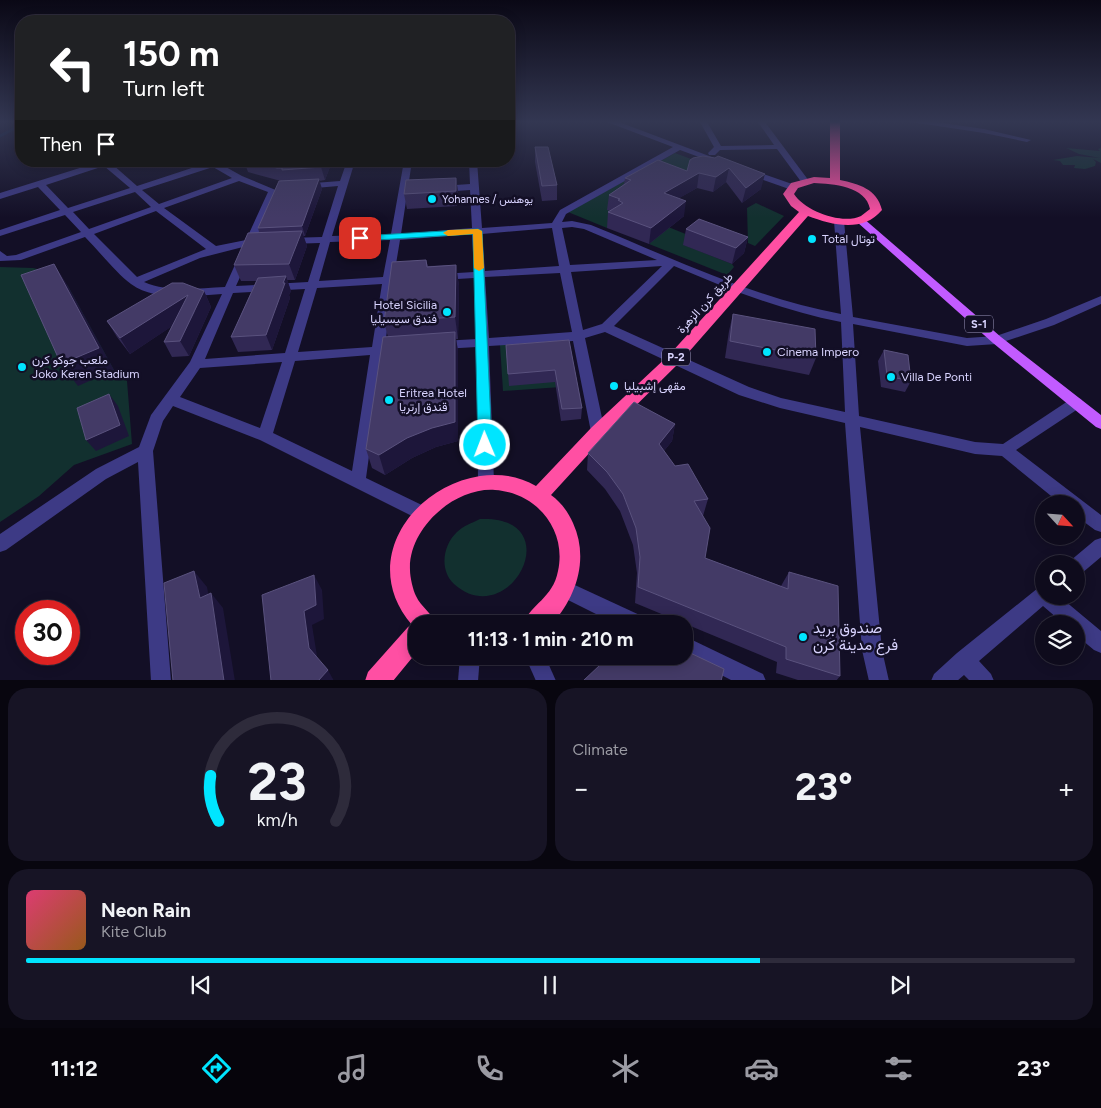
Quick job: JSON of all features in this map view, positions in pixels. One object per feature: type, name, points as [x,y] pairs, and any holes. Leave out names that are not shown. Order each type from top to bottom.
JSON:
[{"type":"highway","points":[[834,154],[834,181]]},
{"type":"highway","points":[[805,181],[834,181],[854,186],[874,200],[876,210],[874,214],[860,220],[839,221],[805,212],[790,199],[789,195],[792,187],[805,181]]},
{"type":"highway","name":"طريق كرن الزهرة","points":[[539,496],[598,432],[675,358],[805,212]]},
{"type":"highway","points":[[418,615],[407,601],[400,578],[401,554],[409,532],[422,513],[436,501],[468,485],[486,482],[505,483],[523,487],[539,496],[557,513],[569,535],[572,562],[564,589],[547,615]]},
{"type":"highway","points":[[377,680],[408,644]]},
{"type":"main road","name":"S-1","points":[[860,220],[997,340],[1101,423]]},
{"type":"street","points":[[598,432],[556,225],[558,218],[564,212],[666,154]]},
{"type":"street","points":[[698,154],[792,187]]},
{"type":"street","points":[[707,157],[711,154]]},
{"type":"street","points":[[784,154],[805,181]]},
{"type":"street","points":[[0,196],[93,167]]},
{"type":"street","points":[[114,167],[134,188],[212,249]]},
{"type":"street","points":[[0,233],[199,167]]},
{"type":"street","points":[[218,167],[239,178],[268,188],[344,183]]},
{"type":"street","points":[[265,436],[291,358],[325,240],[349,167]]},
{"type":"street","points":[[358,482],[394,236],[406,190],[408,167]]},
{"type":"street","points":[[473,167],[483,342],[486,482]]},
{"type":"street","points":[[0,254],[4,259],[18,258],[239,178]]},
{"type":"street","points":[[40,184],[135,282],[153,290],[166,292],[228,290],[415,279]]},
{"type":"street","points":[[428,189],[473,187]]},
{"type":"street","points":[[161,680],[145,451],[156,419],[196,364],[250,242],[273,196],[272,191],[268,188]]},
{"type":"street","points":[[839,221],[852,419],[872,650],[879,680]]},
{"type":"street","points":[[135,282],[212,249],[250,242],[325,240],[572,224],[587,227],[738,289],[813,313],[967,342],[997,340],[1050,322],[1101,300]]},
{"type":"street","points":[[434,278],[672,262]]},
{"type":"street","points":[[426,347],[579,336],[606,327],[672,262]]},
{"type":"street","points":[[606,327],[744,391],[780,403],[975,448],[1004,450],[1062,495]]},
{"type":"street","points":[[196,364],[406,348]]},
{"type":"street","points":[[171,399],[265,436],[422,513]]},
{"type":"street","points":[[1004,450],[1076,403]]},
{"type":"street","points":[[0,544],[101,474],[145,451]]},
{"type":"street","points":[[1085,513],[1101,525]]},
{"type":"street","points":[[1085,559],[1101,546]]},
{"type":"street","points":[[564,589],[618,615]]},
{"type":"street","points":[[941,680],[1035,602]]},
{"type":"street","points":[[1056,605],[1101,643]]},
{"type":"street","points":[[693,650],[756,680]]},
{"type":"street","points":[[964,660],[984,680]]},
{"type":"street","points":[[468,680],[469,665]]},
{"type":"street","points":[[538,665],[546,680]]},
{"type":"green space","points":[[674,154],[718,169],[607,228],[568,212]]},
{"type":"green space","points":[[1079,154],[1101,154],[1101,163],[1093,159],[1096,162],[1095,166],[1085,169],[1074,168],[1075,165],[1063,165],[1060,161],[1053,160],[1077,156],[1100,158]]},
{"type":"green space","points":[[756,203],[784,216],[755,246],[748,243],[747,208]]},
{"type":"green space","points":[[656,222],[693,237],[684,245],[732,264],[734,267],[727,275],[649,244]]},
{"type":"green space","points":[[0,267],[33,268],[57,274],[68,286],[114,370],[127,381],[132,444],[74,465],[39,496],[0,522]]},
{"type":"green space","points":[[554,340],[575,386],[503,391],[500,345]]},
{"type":"green space","points":[[480,519],[507,523],[522,534],[527,551],[522,569],[511,584],[494,594],[475,595],[454,584],[446,572],[446,550],[452,537],[462,528]]},
{"type":"building","points":[[536,154],[550,154],[557,185],[542,186]]},
{"type":"building","points":[[703,156],[715,158],[718,156],[765,174],[746,188],[729,168],[716,177],[699,173],[664,193],[686,201],[651,228],[608,212],[623,203],[618,200],[620,199],[609,195],[631,180],[625,178],[658,160],[687,171],[690,160]]},
{"type":"building","points":[[273,167],[321,167],[282,170],[282,168]]},
{"type":"building","points":[[456,178],[456,191],[404,194],[406,180]]},
{"type":"building","points":[[319,179],[302,226],[258,228],[279,181]]},
{"type":"building","points":[[699,219],[748,237],[736,248],[686,229]]},
{"type":"building","points":[[302,231],[289,264],[234,265],[248,233]]},
{"type":"building","points":[[426,260],[427,267],[456,265],[455,317],[384,322],[392,262]]},
{"type":"building","points":[[54,264],[99,348],[61,364],[21,275]]},
{"type":"building","points":[[286,276],[266,335],[231,337],[258,278]]},
{"type":"building","points":[[172,283],[183,283],[204,291],[180,341],[164,342],[188,295],[120,338],[107,321]]},
{"type":"building","points":[[733,314],[815,329],[816,358],[730,341]]},
{"type":"building","points":[[455,332],[455,422],[432,428],[407,438],[379,455],[366,449],[383,337]]},
{"type":"building","points":[[569,340],[582,408],[562,409],[555,370],[508,374],[506,345]]},
{"type":"building","points":[[884,350],[908,355],[911,381],[887,376]]},
{"type":"building","points":[[109,394],[120,425],[86,440],[77,408]]},
{"type":"building","points":[[634,402],[675,424],[659,444],[675,466],[688,464],[708,499],[694,501],[710,528],[705,558],[788,589],[789,572],[838,586],[840,676],[786,659],[786,647],[638,587],[640,557],[636,528],[623,494],[607,472],[588,453]]},
{"type":"building","points":[[194,571],[200,598],[211,593],[224,680],[173,680],[164,583]]},
{"type":"building","points":[[314,575],[316,605],[304,611],[309,648],[328,670],[319,680],[271,680],[262,595]]},
{"type":"building","points":[[693,654],[724,669],[721,680],[584,680],[600,665],[693,665]]},
{"type":"slow traffic","points":[[448,233],[478,231],[479,268]]},
{"type":"place","name":"Yohannes / يوهنس","points":[[432,199]]},
{"type":"place","name":"Total توتال","points":[[812,239]]},
{"type":"place","name":"Hotel Sicilia فندق سيسيليا","points":[[447,312]]},
{"type":"place","name":"Cinema Impero","points":[[767,352]]},
{"type":"place","name":"ملعب جوكو كرن Joko Keren Stadium","points":[[22,367]]},
{"type":"place","name":"Villa De Ponti","points":[[891,377]]},
{"type":"place","name":"مقهى إشبيليا","points":[[614,386]]},
{"type":"place","name":"Eritrea Hotel قندق إرتريا","points":[[389,400]]},
{"type":"place","name":"صندوق بريد فرع مدينة كرن","points":[[803,637]]},
{"type":"route","points":[[360,238],[478,231],[485,445]]}]
